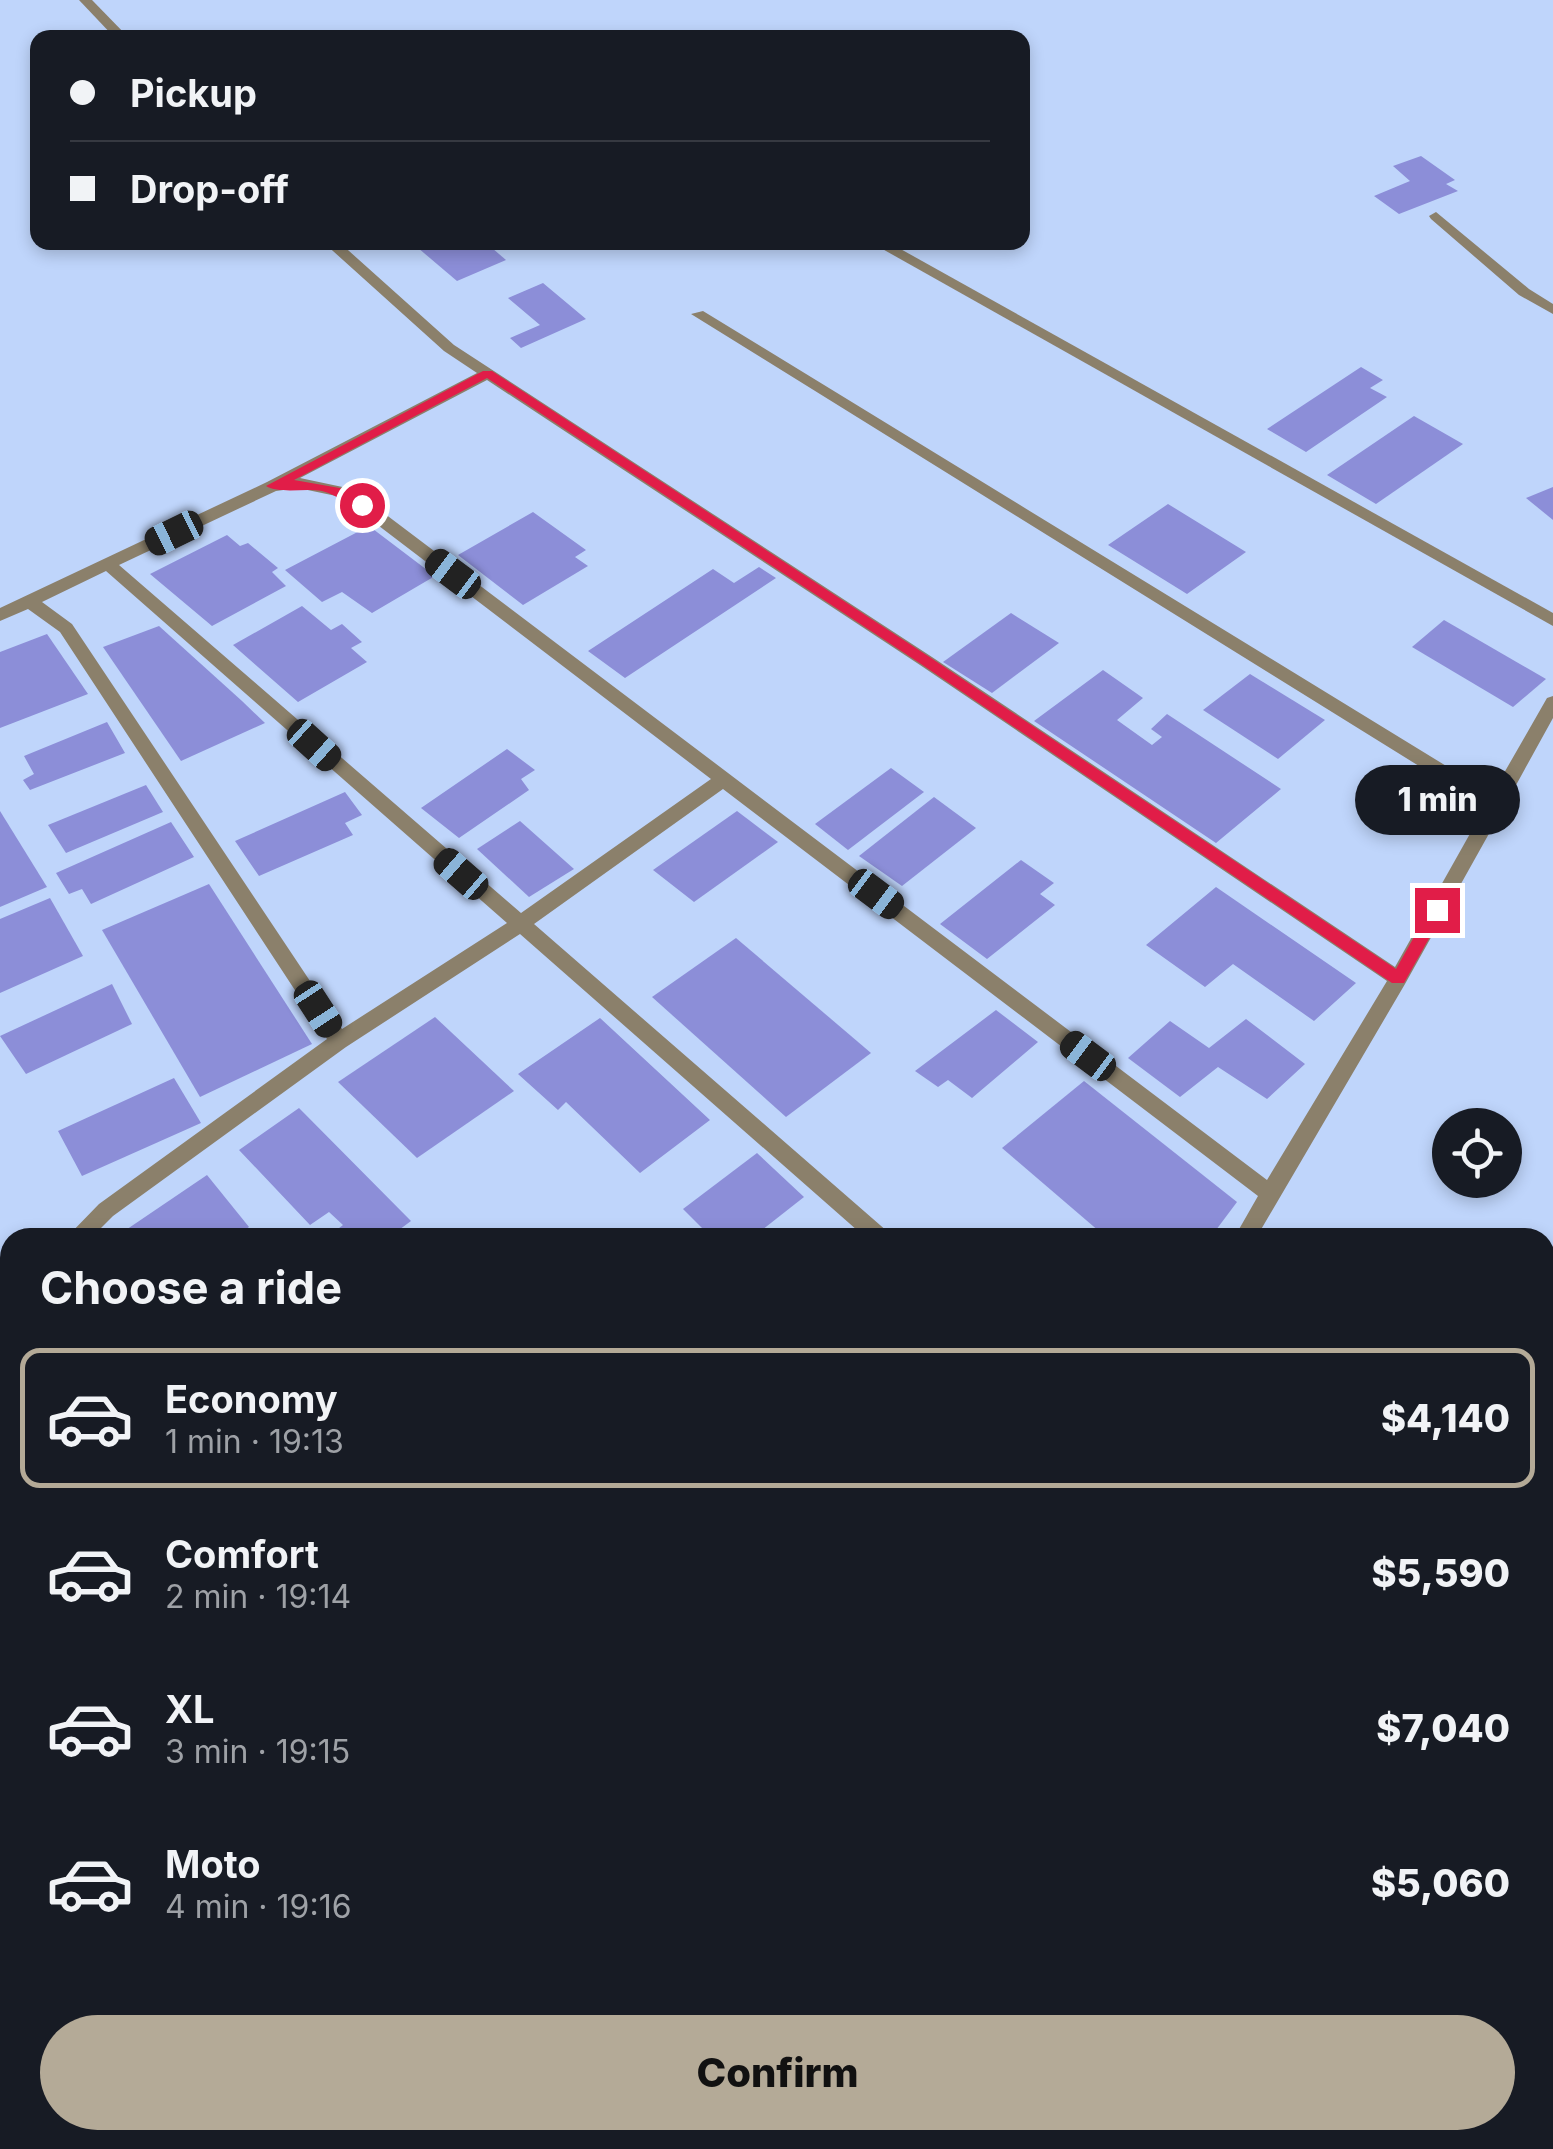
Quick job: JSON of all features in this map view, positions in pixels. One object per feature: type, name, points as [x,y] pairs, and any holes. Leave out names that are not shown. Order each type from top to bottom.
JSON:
[{"type":"street","points":[[85,0],[115,30]]},
{"type":"street","points":[[1436,216],[1524,292],[1553,310]]},
{"type":"street","points":[[339,250],[450,348],[926,661],[1398,979]]},
{"type":"street","points":[[891,250],[1553,620]]},
{"type":"street","points":[[698,314],[1496,805]]},
{"type":"street","points":[[0,615],[272,486],[488,373]]},
{"type":"street","points":[[272,486],[298,484],[346,493],[1270,1194]]},
{"type":"street","points":[[108,564],[869,1228]]},
{"type":"street","points":[[29,601],[66,628],[339,1040]]},
{"type":"street","points":[[1250,1228],[1398,979],[1553,702]]},
{"type":"street","points":[[87,1228],[339,1040],[520,925],[724,778]]},
{"type":"building","points":[[1421,156],[1455,180],[1446,184],[1458,191],[1399,214],[1374,196],[1410,181],[1393,166]]},
{"type":"building","points":[[420,250],[494,250],[506,260],[457,281]]},
{"type":"building","points":[[543,283],[586,319],[521,348],[510,338],[540,325],[508,298]]},
{"type":"building","points":[[1361,367],[1383,380],[1370,388],[1387,397],[1306,452],[1267,429]]},
{"type":"building","points":[[1414,416],[1463,444],[1376,504],[1327,475]]},
{"type":"building","points":[[1553,487],[1553,520],[1526,498]]},
{"type":"building","points":[[1168,504],[1246,552],[1187,594],[1108,545]]},
{"type":"building","points":[[533,512],[586,550],[575,557],[588,566],[523,605],[458,555]]},
{"type":"building","points":[[369,526],[435,576],[372,613],[342,592],[322,602],[285,570]]},
{"type":"building","points":[[227,535],[240,546],[248,543],[278,568],[272,572],[286,586],[212,626],[150,574]]},
{"type":"building","points":[[759,567],[776,578],[625,678],[588,651],[713,569],[734,583]]},
{"type":"building","points":[[302,606],[331,630],[342,624],[362,642],[351,648],[367,662],[298,702],[233,645]]},
{"type":"building","points":[[1011,613],[1059,643],[992,693],[943,662]]},
{"type":"building","points":[[1444,620],[1546,679],[1513,707],[1412,647]]},
{"type":"building","points":[[159,626],[265,723],[181,761],[103,647]]},
{"type":"building","points":[[47,634],[88,694],[0,728],[0,652]]},
{"type":"building","points":[[1103,670],[1143,698],[1117,720],[1152,745],[1162,737],[1151,729],[1167,714],[1281,789],[1216,843],[1034,721]]},
{"type":"building","points":[[1250,674],[1325,720],[1278,759],[1203,710]]},
{"type":"building","points":[[107,722],[125,753],[30,790],[23,780],[34,774],[24,756]]},
{"type":"building","points":[[507,749],[535,770],[521,779],[529,790],[459,838],[421,808]]},
{"type":"building","points":[[891,768],[924,792],[848,850],[815,824]]},
{"type":"building","points":[[146,785],[163,812],[66,853],[48,825]]},
{"type":"building","points":[[345,792],[362,815],[345,823],[353,835],[259,876],[235,841]]},
{"type":"building","points":[[934,797],[976,828],[902,886],[859,856]]},
{"type":"building","points":[[0,811],[47,887],[0,907]]},
{"type":"building","points":[[737,811],[778,842],[694,902],[653,870]]},
{"type":"building","points":[[520,821],[574,869],[529,897],[477,849]]},
{"type":"building","points":[[171,822],[194,857],[91,904],[82,889],[69,894],[56,873]]},
{"type":"building","points":[[1021,860],[1054,883],[1040,894],[1055,905],[987,959],[940,924]]},
{"type":"building","points":[[209,884],[312,1044],[200,1097],[102,930]]},
{"type":"building","points":[[1216,887],[1356,983],[1314,1021],[1233,964],[1205,987],[1146,945]]},
{"type":"building","points":[[50,898],[83,956],[0,993],[0,919]]},
{"type":"building","points":[[736,938],[871,1053],[786,1117],[652,997]]},
{"type":"building","points":[[112,984],[132,1024],[26,1074],[0,1036]]},
{"type":"building","points":[[996,1010],[1038,1042],[972,1098],[948,1080],[938,1087],[915,1071]]},
{"type":"building","points":[[435,1017],[514,1091],[417,1158],[338,1082]]},
{"type":"building","points":[[600,1018],[710,1120],[640,1173],[566,1102],[558,1110],[518,1074]]},
{"type":"building","points":[[1246,1019],[1305,1064],[1267,1099],[1218,1067],[1180,1097],[1128,1058],[1170,1021],[1209,1048]]},
{"type":"building","points":[[174,1078],[201,1123],[82,1176],[58,1131]]},
{"type":"building","points":[[1084,1081],[1237,1202],[1218,1228],[1095,1228],[1002,1148]]},
{"type":"building","points":[[299,1108],[411,1221],[402,1228],[339,1228],[343,1225],[329,1212],[310,1225],[239,1150]]},
{"type":"building","points":[[757,1153],[804,1197],[765,1228],[702,1228],[683,1209]]},
{"type":"building","points":[[207,1175],[249,1227],[248,1228],[129,1228]]},
{"type":"route","points":[[362,505],[346,493],[324,488],[272,486],[488,373],[926,661],[1398,979],[1437,910]]}]
